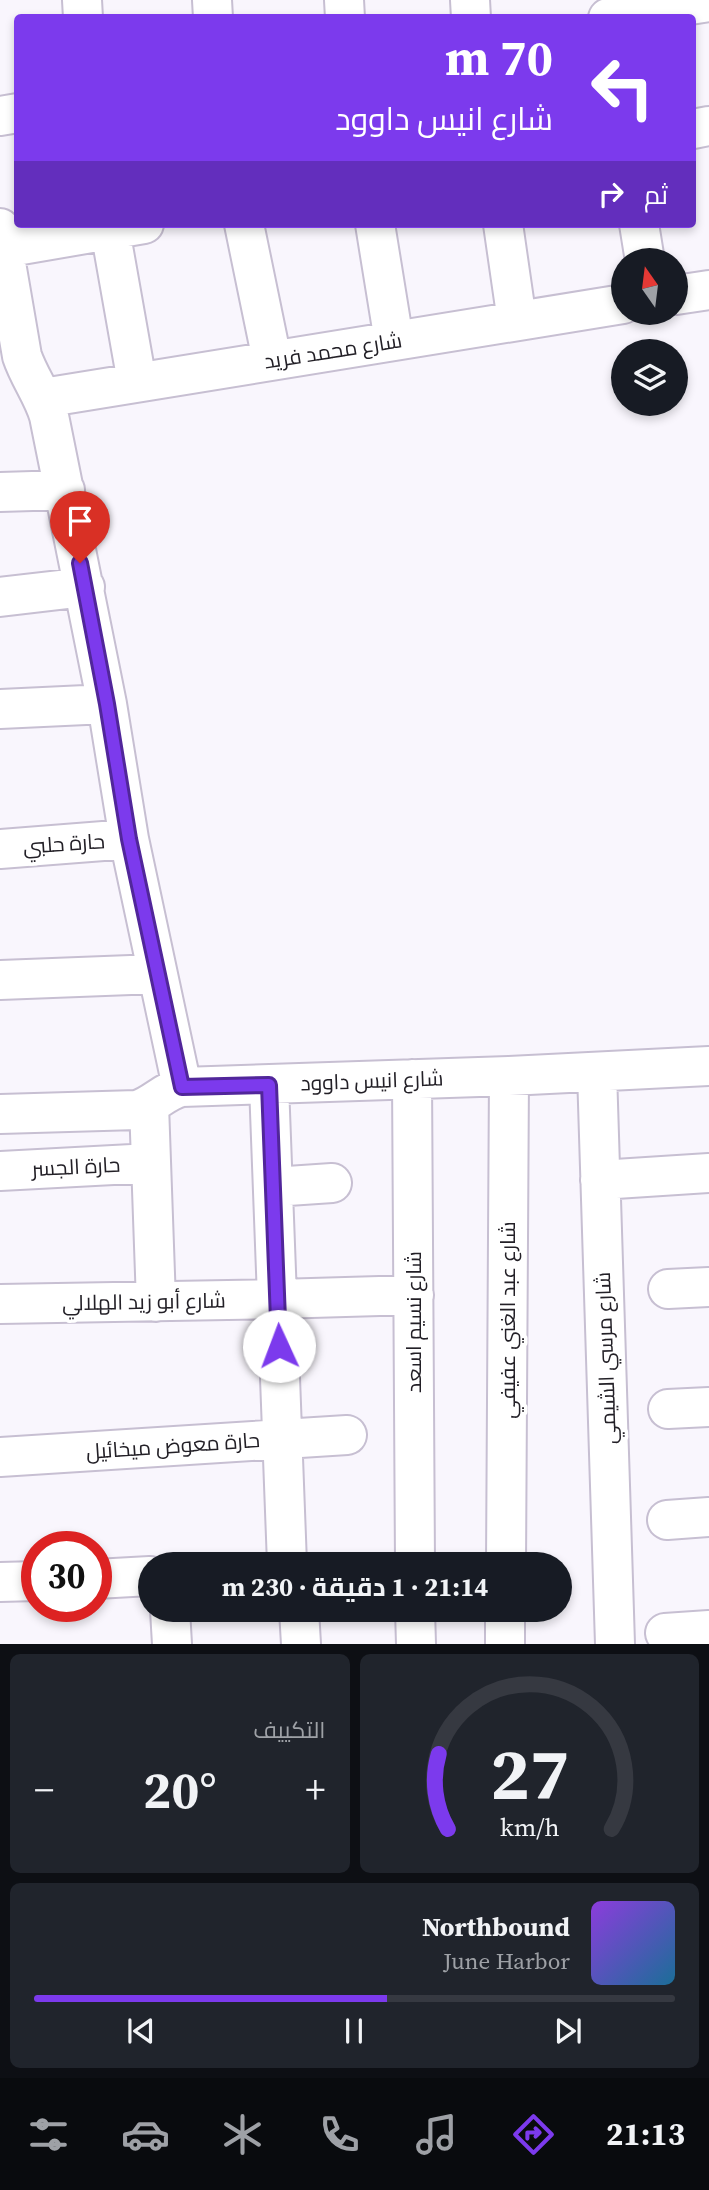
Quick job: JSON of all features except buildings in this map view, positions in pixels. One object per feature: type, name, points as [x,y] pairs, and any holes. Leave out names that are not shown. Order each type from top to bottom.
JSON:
[{"type":"street","points":[[633,14],[709,2]]},
{"type":"street","points":[[101,228],[2,238],[11,356],[28,374],[43,397],[49,416],[85,587],[129,839],[182,1087]]},
{"type":"street","points":[[121,228],[137,382]]},
{"type":"street","points":[[245,228],[272,360]]},
{"type":"street","points":[[376,228],[394,341]]},
{"type":"street","points":[[504,228],[517,321]]},
{"type":"street","points":[[640,228],[643,248]]},
{"type":"street","points":[[688,293],[709,290]]},
{"type":"street","name":"شارع محمد فريد","points":[[43,397],[611,306]]},
{"type":"street","points":[[0,492],[65,490]]},
{"type":"street","points":[[0,597],[85,587]]},
{"type":"street","points":[[0,709],[107,704]]},
{"type":"street","name":"حارة حلبي","points":[[0,849],[129,839]]},
{"type":"street","points":[[0,980],[157,974]]},
{"type":"street","name":"شارع انيس داوود","points":[[0,1114],[129,1111],[149,1105],[169,1090],[182,1087],[709,1066]]},
{"type":"street","name":"شارع مرسي الشيمي","points":[[597,1072],[615,1644]]},
{"type":"street","name":"شارع عبد الغني عفيفي","points":[[506,1552],[509,1076]]},
{"type":"street","name":"شارع نسيم اسعد","points":[[412,1079],[415,1552]]},
{"type":"street","points":[[269,1085],[286,1552]]},
{"type":"street","points":[[149,1105],[156,1302]]},
{"type":"street","name":"حارة الجسر","points":[[0,1171],[151,1163]]},
{"type":"street","points":[[600,1180],[709,1173]]},
{"type":"street","points":[[273,1187],[332,1183]]},
{"type":"street","points":[[668,1289],[709,1287]]},
{"type":"street","name":"شارع أبو زيد الهلالي","points":[[0,1304],[414,1294]]},
{"type":"street","points":[[668,1409],[709,1407]]},
{"type":"street","name":"حارة معوض ميخائيل","points":[[0,1457],[347,1435]]},
{"type":"street","points":[[667,1520],[709,1517]]},
{"type":"street","points":[[112,1577],[138,1576]]},
{"type":"street","points":[[0,1582],[21,1581]]},
{"type":"street","points":[[171,1622],[172,1644]]},
{"type":"street","points":[[299,1622],[300,1644]]},
{"type":"street","points":[[415,1622],[416,1644]]},
{"type":"street","points":[[505,1622],[505,1644]]},
{"type":"street","points":[[665,1633],[709,1630]]},
{"type":"route","points":[[80,563],[129,839],[182,1087],[269,1085],[279,1346]]}]
